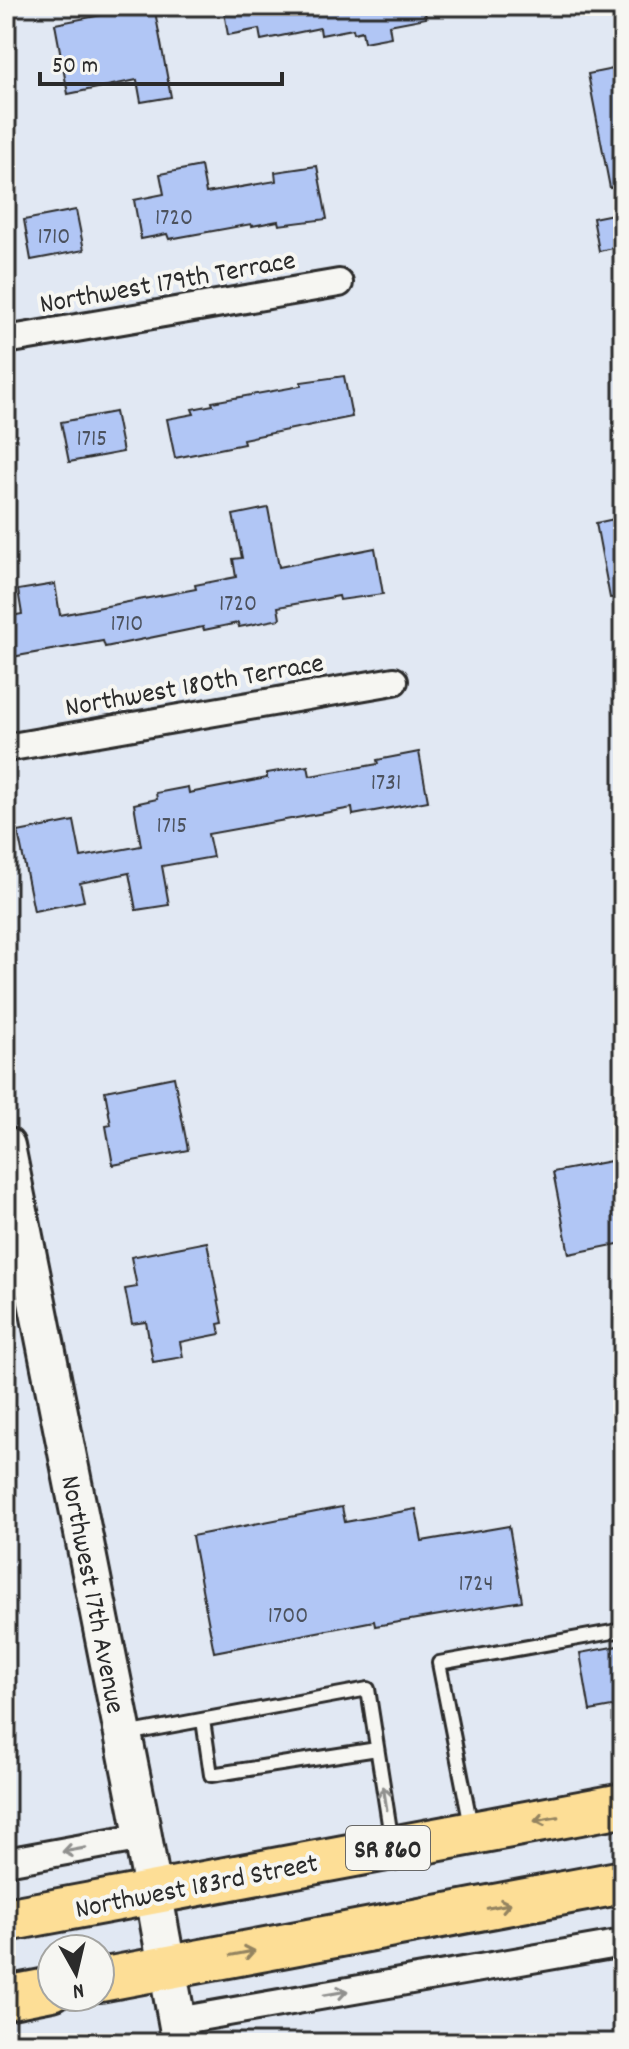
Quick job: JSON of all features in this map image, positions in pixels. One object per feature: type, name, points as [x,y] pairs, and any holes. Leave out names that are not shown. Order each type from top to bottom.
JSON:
[{"type":"main road","name":"Northwest 183rd Street","points":[[6,1920],[623,1805]]},
{"type":"main road","points":[[116,1977],[623,1882]]},
{"type":"main road","points":[[6,1998],[36,1992]]},
{"type":"street","name":"Northwest 179th Terrace","points":[[6,340],[339,283]]},
{"type":"street","name":"Northwest 180th Terrace","points":[[6,748],[394,681]]},
{"type":"street","name":"Northwest 17th Avenue","points":[[6,1146],[179,2032]]},
{"type":"street","name":"Northwest 183rd Street","points":[[6,1862],[143,1837]]},
{"type":"street","points":[[179,2032],[623,1943]]},
{"type":"lane","points":[[473,1833],[439,1663],[623,1630]]},
{"type":"lane","points":[[123,1735],[368,1689],[393,1847]]},
{"type":"lane","points":[[203,1720],[211,1775],[377,1749]]},
{"type":"building","points":[[154,6],[171,97],[141,102],[137,80],[68,94],[55,24]]},
{"type":"building","points":[[223,6],[424,6],[426,18],[389,25],[391,37],[364,42],[362,31],[354,33],[353,29],[321,35],[320,28],[261,40],[259,29],[228,35]]},
{"type":"building","points":[[623,67],[623,186],[610,188],[588,74]]},
{"type":"building","points":[[201,166],[206,193],[276,181],[275,172],[317,166],[327,219],[279,225],[278,221],[169,239],[167,234],[141,239],[134,200],[164,194],[160,174]]},
{"type":"building","points":[[76,210],[84,250],[31,260],[24,220]]},
{"type":"building","points":[[623,212],[623,246],[599,251],[593,218]]},
{"type":"building","points":[[344,376],[352,417],[243,439],[244,444],[175,458],[167,419],[194,414],[192,409],[213,405],[212,402],[301,386],[301,382]]},
{"type":"building","points":[[115,412],[123,452],[69,462],[61,422]]},
{"type":"building","points":[[268,508],[279,567],[375,548],[383,594],[340,600],[339,596],[278,607],[280,619],[239,627],[238,623],[204,630],[203,627],[105,647],[103,641],[6,658],[6,617],[22,614],[18,590],[55,584],[60,615],[196,589],[195,585],[236,577],[233,559],[242,558],[233,515]]},
{"type":"building","points":[[623,517],[623,597],[610,598],[596,523]]},
{"type":"building","points":[[419,752],[428,801],[353,815],[352,808],[208,834],[213,857],[162,866],[169,905],[136,910],[129,873],[80,883],[84,901],[34,911],[18,832],[74,821],[81,857],[141,846],[134,804],[157,799],[156,793],[188,787],[189,793],[267,778],[267,773],[308,766],[310,776],[378,764],[377,760]]},
{"type":"building","points":[[174,1077],[188,1150],[113,1165],[106,1126],[111,1125],[105,1091]]},
{"type":"building","points":[[611,1161],[623,1221],[623,1243],[569,1254],[553,1172]]},
{"type":"building","points":[[207,1242],[223,1323],[218,1324],[220,1334],[180,1342],[183,1357],[153,1362],[146,1322],[132,1324],[125,1289],[137,1287],[131,1257]]},
{"type":"building","points":[[342,1507],[345,1522],[416,1509],[422,1541],[509,1526],[522,1601],[375,1626],[374,1621],[214,1652],[192,1536]]},
{"type":"building","points":[[623,1645],[623,1705],[590,1711],[580,1653]]}]
